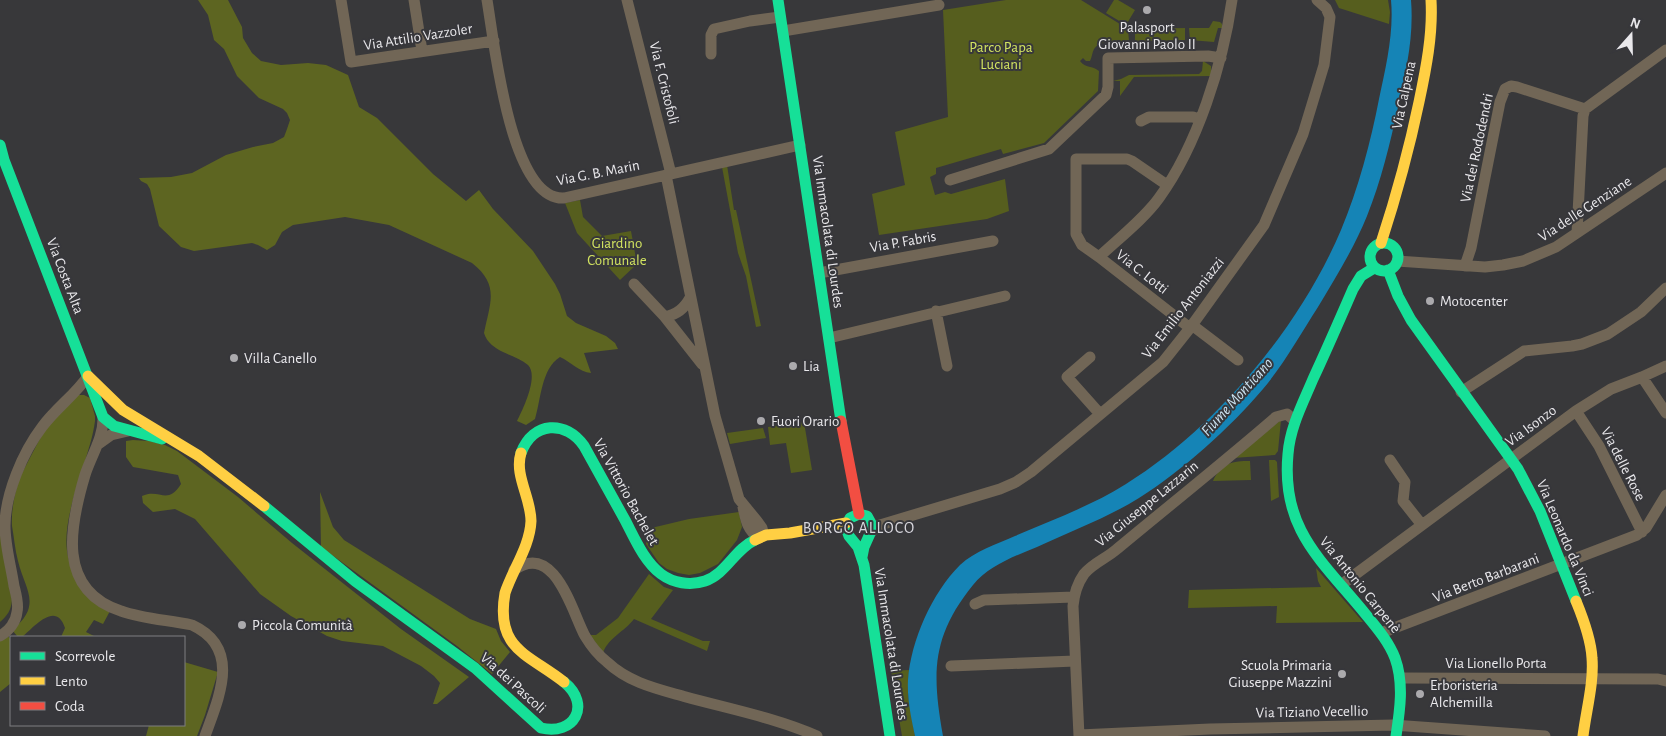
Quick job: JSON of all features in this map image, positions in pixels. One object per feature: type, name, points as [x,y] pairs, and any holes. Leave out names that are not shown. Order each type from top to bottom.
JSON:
[{"type":"street","name":"Via Attilio Vazzoler","points":[[341,0],[351,62],[494,41]]},
{"type":"street","points":[[414,0],[422,52]]},
{"type":"street","name":"Via G. B. Marin","points":[[488,0],[499,76],[519,154],[536,184],[546,194],[557,199],[564,198],[800,145]]},
{"type":"street","name":"Via F. Cristofoli","points":[[627,0],[668,174]]},
{"type":"street","name":"Via Immacolata di Lourdes","points":[[778,0],[849,468],[851,524],[862,557],[890,736]]},
{"type":"street","points":[[1099,257],[1154,204],[1182,160],[1221,58],[1232,0]]},
{"type":"street","name":"Via Emilio Antoniazzi","points":[[873,529],[1000,489],[1016,482],[1031,472],[1156,369],[1191,326],[1264,226],[1303,134],[1321,78],[1330,22],[1329,12],[1317,0]]},
{"type":"street","name":"Via Calpena","points":[[1381,243],[1396,196],[1426,69],[1432,18],[1432,0]]},
{"type":"street","points":[[783,31],[940,5]]},
{"type":"street","points":[[711,54],[710,35],[714,30],[750,21],[780,17]]},
{"type":"street","points":[[1577,233],[1583,116],[1585,109],[1666,50]]},
{"type":"street","points":[[950,180],[1049,149],[1106,95],[1108,87],[1108,58],[1208,56],[1221,58]]},
{"type":"street","name":"Via dei Rododendri","points":[[1465,266],[1471,248],[1500,102],[1505,90],[1512,86],[1517,87],[1585,109]]},
{"type":"street","points":[[1141,121],[1149,117],[1193,117],[1199,119]]},
{"type":"street","name":"Via Costa Alta","points":[[0,145],[4,160],[103,417]]},
{"type":"street","name":"Via C. Lotti","points":[[1167,185],[1127,159],[1076,159],[1077,238],[1082,245],[1238,360]]},
{"type":"street","points":[[668,174],[690,298],[715,416],[739,499],[752,524],[762,528],[761,537]]},
{"type":"street","name":"Via delle Genziane","points":[[1397,261],[1465,266],[1503,265],[1523,261],[1556,247],[1666,174]]},
{"type":"street","name":"Via Calpena","points":[[1394,248],[1396,196]]},
{"type":"street","name":"Via P. Fabris","points":[[819,273],[993,241]]},
{"type":"street","points":[[1381,243],[1394,248],[1398,256],[1395,265],[1388,270],[1374,268],[1371,264],[1370,255],[1373,247],[1381,243]]},
{"type":"street","name":"Via Antonio Carpenè","points":[[1374,268],[1365,272],[1357,281],[1295,420],[1289,442],[1286,467],[1293,511],[1308,544],[1381,633],[1389,644],[1395,658],[1402,694],[1397,730]]},
{"type":"street","name":"Via Leonardo da Vinci","points":[[1388,270],[1398,296],[1411,320],[1518,469],[1540,511],[1588,636],[1592,657],[1591,678],[1583,736]]},
{"type":"street","points":[[634,284],[665,317],[704,367]]},
{"type":"street","points":[[1461,392],[1524,351],[1582,344],[1608,334],[1641,312],[1666,288]]},
{"type":"street","points":[[829,338],[1005,296]]},
{"type":"street","points":[[665,317],[680,311],[686,306],[690,298]]},
{"type":"street","points":[[936,311],[947,366]]},
{"type":"street","points":[[1090,357],[1067,377],[1100,414]]},
{"type":"street","name":"Via Isonzo","points":[[1341,585],[1576,411],[1611,389],[1666,366]]},
{"type":"street","points":[[0,636],[10,628],[17,612],[17,600],[5,525],[13,484],[27,452],[42,426],[88,376]]},
{"type":"street","name":"Via dei Pascoli","points":[[88,376],[103,393],[130,416],[181,444],[226,476],[391,608],[478,671],[500,689],[536,724],[548,731],[558,731],[570,725],[576,718],[578,712],[577,697],[568,685],[533,662],[514,644],[504,624],[502,606],[506,589],[514,570]]},
{"type":"street","points":[[1642,377],[1666,413]]},
{"type":"street","name":"Via delle Rose","points":[[1576,411],[1599,446],[1642,532]]},
{"type":"street","points":[[130,416],[118,414],[103,417],[101,433],[84,479],[75,520],[71,552],[75,567],[83,583],[103,603],[122,612],[192,625],[211,638],[222,659],[224,668],[221,690],[206,736]]},
{"type":"street","name":"Via Giuseppe Lazzarin","points":[[1079,735],[1072,614],[1074,597],[1080,580],[1090,567],[1117,549],[1208,476],[1276,416],[1287,414],[1295,420]]},
{"type":"street","name":"Via dei Pascoli","points":[[103,417],[114,426],[128,431],[151,435],[181,444]]},
{"type":"street","name":"Via Vittorio Bachelet","points":[[514,570],[528,536],[531,522],[520,470],[519,456],[529,438],[537,432],[548,428],[572,432],[581,440],[652,568],[662,576],[684,583],[701,582],[716,576],[740,551],[761,537],[851,524],[859,540],[873,529]]},
{"type":"street","points":[[97,445],[111,436],[128,431]]},
{"type":"street","points":[[1390,460],[1405,482],[1403,501],[1422,525]]},
{"type":"street","points":[[1642,532],[1666,495]]},
{"type":"street","points":[[851,524],[867,516],[873,529]]},
{"type":"street","points":[[752,524],[785,533]]},
{"type":"street","points":[[740,551],[752,524]]},
{"type":"street","name":"Via Immacolata di Lourdes","points":[[862,557],[873,529]]},
{"type":"street","name":"Via Berto Barbarani","points":[[1381,633],[1562,565],[1642,532]]},
{"type":"street","points":[[514,570],[524,565],[536,564],[553,572],[562,586],[592,648],[608,664],[631,679],[659,690],[794,727],[817,736]]},
{"type":"street","points":[[975,604],[984,600],[1074,597]]},
{"type":"street","points":[[951,666],[1075,660]]},
{"type":"street","name":"Via Lionello Porta","points":[[1400,678],[1591,678],[1658,679],[1666,681]]},
{"type":"street","name":"Via Tiziano Vecellio","points":[[1079,735],[1397,730],[1545,736]]},
{"type":"green space","points":[[198,0],[228,0],[242,27],[243,38],[252,53],[261,61],[281,65],[308,63],[326,65],[348,75],[359,107],[377,118],[433,174],[466,201],[479,190],[493,209],[533,251],[555,284],[567,316],[576,323],[606,336],[615,343],[618,349],[584,353],[591,373],[579,369],[560,357],[554,362],[545,377],[535,419],[526,425],[517,421],[529,393],[532,377],[531,370],[528,365],[519,359],[494,347],[485,337],[484,333],[491,295],[490,287],[481,271],[472,263],[389,225],[345,217],[293,225],[282,232],[275,245],[267,250],[252,243],[194,251],[181,247],[159,226],[150,189],[139,178],[171,177],[192,173],[226,155],[273,143],[284,137],[290,120],[283,109],[259,98],[237,76],[224,49],[214,40],[208,15]]},
{"type":"green space","name":"Parco Papa Luciani","points":[[1006,0],[1081,0],[1128,29],[1129,41],[1101,43],[1094,49],[1090,61],[1086,61],[1083,58],[1080,61],[1099,71],[1098,91],[1044,143],[1003,154],[1001,149],[936,168],[936,174],[930,177],[935,195],[945,192],[951,194],[1005,179],[1009,211],[987,219],[879,235],[872,194],[905,185],[895,132],[948,117],[943,10]]},
{"type":"green space","points":[[1114,0],[1118,0],[1135,10],[1126,25],[1106,13]]},
{"type":"green space","points":[[1335,0],[1388,0],[1389,24],[1339,8]]},
{"type":"green space","points":[[1213,21],[1222,24],[1222,28],[1218,28],[1214,42],[1190,40],[1189,28],[1209,28]]},
{"type":"green space","points":[[1185,28],[1185,40],[1135,41],[1135,29]]},
{"type":"green space","points":[[1203,61],[1211,66],[1211,76],[1134,77],[1120,96],[1120,81],[1113,81],[1129,75],[1199,74],[1202,71]]},
{"type":"green space","points":[[727,165],[734,210],[736,210],[761,326],[756,327],[746,276],[738,253],[722,167]]},
{"type":"green space","name":"Giardino Comunale","points":[[580,200],[583,217],[602,236],[631,231],[637,264],[620,280],[577,233],[565,203]]},
{"type":"green space","points":[[78,395],[90,398],[95,421],[71,509],[66,544],[69,560],[110,611],[103,624],[94,620],[86,632],[94,636],[61,636],[65,628],[61,620],[56,616],[45,618],[23,636],[17,636],[12,630],[27,613],[29,605],[29,597],[17,557],[12,526],[16,489],[20,477],[47,425]]},
{"type":"green space","points":[[1281,420],[1278,451],[1275,455],[1233,458]]},
{"type":"green space","points":[[804,422],[812,470],[791,473],[786,443],[770,445],[768,427]]},
{"type":"green space","points":[[763,428],[766,438],[730,444],[727,433]]},
{"type":"green space","points":[[133,440],[165,445],[177,451],[238,497],[292,543],[401,629],[469,677],[437,704],[433,704],[440,683],[421,666],[383,646],[342,641],[327,636],[291,616],[260,594],[195,519],[175,509],[153,512],[143,503],[142,496],[148,494],[172,494],[181,484],[178,475],[133,467],[126,457],[126,441]]},
{"type":"green space","points":[[1269,460],[1277,462],[1279,497],[1271,501]]},
{"type":"green space","points":[[1250,461],[1251,480],[1213,481],[1220,470],[1228,464]]},
{"type":"green space","points":[[320,492],[333,527],[344,540],[470,619],[496,629],[501,641],[510,652],[492,674],[457,646],[321,547]]},
{"type":"green space","points":[[739,512],[742,527],[737,540],[718,564],[700,573],[689,575],[667,569],[659,563],[646,544],[647,529],[689,519]]},
{"type":"green space","points":[[0,530],[12,600],[9,612],[0,622]]},
{"type":"green space","points":[[1316,568],[1363,622],[1276,623],[1277,606],[1188,608],[1189,590],[1321,587]]},
{"type":"green space","points":[[649,574],[664,587],[673,590],[651,619],[703,641],[710,641],[707,651],[634,619],[608,643],[603,653],[590,635],[596,635],[618,618]]},
{"type":"green space","points":[[6,633],[10,639],[10,684],[0,692],[0,636]]},
{"type":"green space","points":[[185,662],[218,672],[197,736],[146,736],[149,726],[185,726]]},
{"type":"green space","points":[[909,670],[908,695],[915,736],[902,736],[891,671]]},
{"type":"water","name":"Fiume Monticano","points":[[1391,0],[1411,0],[1412,14],[1409,54],[1385,162],[1372,203],[1356,240],[1292,349],[1271,379],[1250,404],[1221,434],[1172,475],[1139,498],[1114,512],[1002,562],[979,578],[959,604],[942,639],[938,657],[937,694],[943,736],[915,736],[908,694],[908,680],[913,649],[932,603],[950,576],[966,560],[979,552],[1099,499],[1126,484],[1159,461],[1191,435],[1252,373],[1303,303],[1324,267],[1341,230],[1353,199],[1368,148],[1389,49]]},
{"type":"traffic: fast","points":[[778,0],[841,421]]},
{"type":"traffic: fast","points":[[0,145],[4,160],[103,417],[114,426],[162,439]]},
{"type":"traffic: fast","points":[[1384,243],[1394,247],[1398,257],[1394,267],[1384,271],[1374,267],[1370,257],[1374,247],[1384,243]]},
{"type":"traffic: fast","points":[[1374,268],[1361,276],[1353,289],[1301,406],[1289,444],[1287,480],[1297,522],[1307,541],[1332,575],[1381,633],[1395,658],[1400,677],[1400,706],[1396,736]]},
{"type":"traffic: fast","points":[[1388,270],[1398,296],[1411,320],[1518,469],[1540,511],[1576,601]]},
{"type":"traffic: fast","points":[[521,453],[526,442],[541,430],[559,428],[577,438],[584,446],[645,556],[655,569],[671,580],[693,583],[712,578],[742,549],[755,540]]},
{"type":"traffic: fast","points":[[264,506],[355,581],[475,668],[541,728],[553,729],[562,727],[570,723],[575,717],[578,709],[577,700],[564,682]]},
{"type":"traffic: fast","points":[[862,557],[864,547],[873,527],[867,516],[859,514],[850,518],[846,528],[849,536],[858,547],[864,565],[890,736]]},
{"type":"traffic: slow","points":[[1381,243],[1402,173],[1422,90],[1430,39],[1431,0]]},
{"type":"traffic: slow","points":[[88,376],[123,410],[199,456],[264,506]]},
{"type":"traffic: slow","points":[[521,453],[519,461],[521,478],[531,521],[528,539],[505,593],[503,612],[505,627],[510,639],[527,657],[564,682]]},
{"type":"traffic: slow","points":[[755,540],[766,535],[790,533],[846,523]]},
{"type":"traffic: slow","points":[[1576,601],[1584,621],[1592,658],[1591,687],[1583,736]]},
{"type":"traffic: jam","points":[[841,421],[859,514]]},
{"type":"place","name":"Palasport Giovanni Paolo II","points":[[1147,10]]},
{"type":"place","name":"Motocenter","points":[[1430,301]]},
{"type":"place","name":"Villa Canello","points":[[234,358]]},
{"type":"place","name":"Lia","points":[[793,366]]},
{"type":"place","name":"Fuori Orario","points":[[761,421]]},
{"type":"place","name":"Piccola Comunità","points":[[242,625]]},
{"type":"place","name":"Scuola Primaria Giuseppe Mazzini","points":[[1342,674]]},
{"type":"place","name":"Erboristeria Alchemilla","points":[[1420,694]]},
{"type":"district","name":"BORGO ALLOCO","points":[[859,528]]}]
